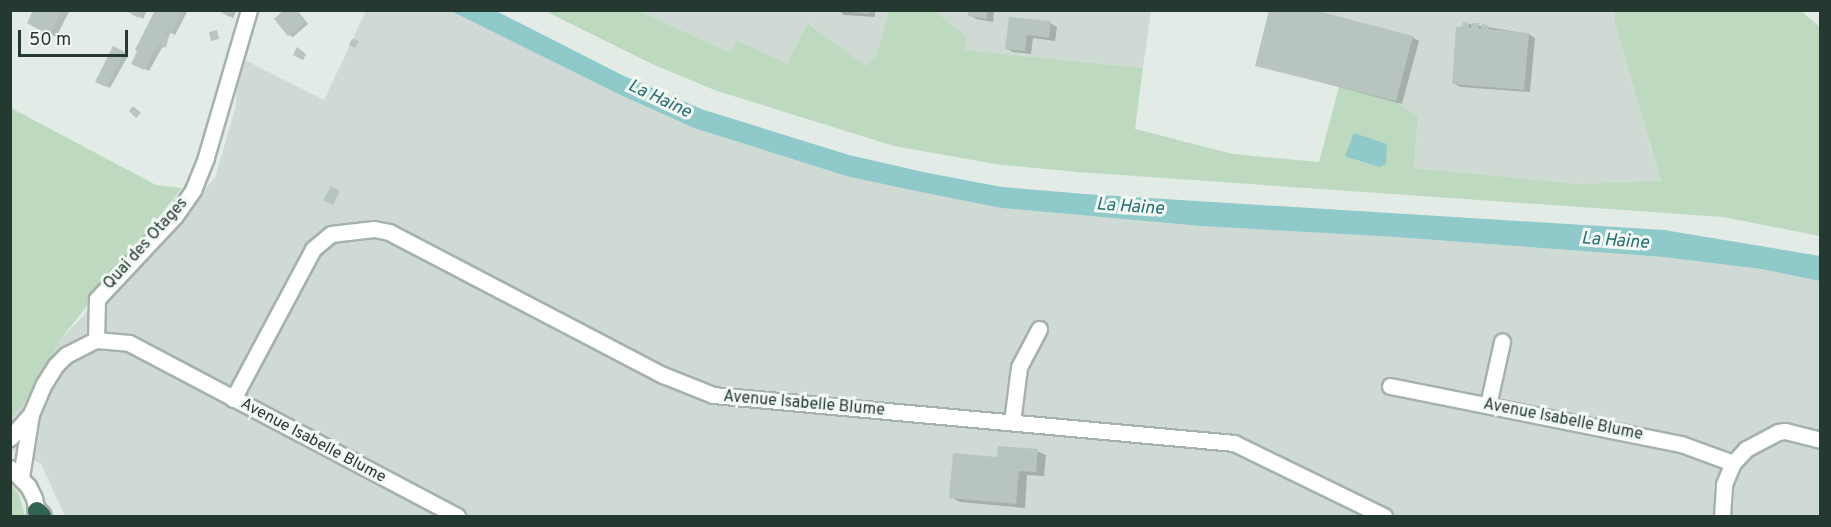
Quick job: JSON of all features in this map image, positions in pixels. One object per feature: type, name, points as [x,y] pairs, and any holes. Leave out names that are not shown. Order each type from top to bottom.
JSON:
[{"type":"street","name":"Quai des Otages","points":[[96,340],[97,298],[175,216],[193,190],[206,157],[249,10]]},
{"type":"street","name":"Avenue Isabelle Blume","points":[[233,399],[313,249],[331,234],[361,228],[389,232],[663,375],[706,393],[741,399],[1234,442],[1383,516]]},
{"type":"street","points":[[1012,422],[1019,367],[1039,329]]},
{"type":"street","name":"Avenue Isabelle Blume","points":[[96,340],[129,343],[457,516]]},
{"type":"street","points":[[39,515],[34,498],[16,472],[31,414],[56,365],[76,348],[96,340]]},
{"type":"street","points":[[1488,405],[1502,342]]},
{"type":"street","name":"Avenue Isabelle Blume","points":[[1390,386],[1681,444],[1733,463]]},
{"type":"street","points":[[10,438],[31,414]]},
{"type":"street","points":[[1724,516],[1724,484],[1733,463],[1746,449],[1778,432],[1797,432],[1821,440]]},
{"type":"shaded area","points":[[366,11],[451,11],[616,93],[694,128],[846,176],[1001,208],[1200,226],[1395,237],[1663,257],[1761,269],[1820,281],[1820,516],[65,516],[41,464],[11,449],[10,418],[37,388],[59,341],[215,178],[236,106],[237,56],[324,100]]},
{"type":"shaded area","points":[[639,11],[889,11],[876,56],[866,67],[809,23],[787,65],[736,40],[730,54]]},
{"type":"shaded area","points":[[935,11],[1151,11],[1143,68],[965,50],[966,36]]},
{"type":"shaded area","points":[[1272,11],[1615,11],[1615,24],[1661,182],[1579,184],[1414,168],[1418,116],[1397,102],[1257,65]]},
{"type":"green space","points":[[545,11],[639,11],[730,53],[736,40],[787,64],[808,23],[866,66],[876,56],[889,11],[935,11],[966,36],[965,50],[1143,68],[1135,129],[1233,154],[1319,162],[1339,87],[1397,102],[1418,116],[1414,168],[1579,184],[1661,181],[1615,24],[1615,11],[1801,11],[1820,27],[1820,236],[1723,217],[1001,165],[894,146],[717,91],[650,63]]},
{"type":"green space","points":[[11,108],[156,185],[182,188],[59,341],[37,388],[11,418]]},
{"type":"green space","points":[[11,484],[19,494],[25,516],[11,516]]},
{"type":"water","name":"La Haine","points":[[451,11],[496,11],[624,76],[704,110],[849,155],[923,172],[1002,187],[1085,194],[1664,230],[1820,256],[1820,281],[1761,269],[1663,257],[1395,237],[1200,226],[1001,208],[846,176],[694,128],[616,93]]},
{"type":"water","points":[[1354,133],[1387,144],[1386,164],[1379,167],[1345,156]]},
{"type":"building","points":[[33,10],[62,10],[49,35],[27,23]]},
{"type":"building","points":[[125,10],[142,10],[138,18]]},
{"type":"building","points":[[155,10],[183,10],[171,34],[165,32],[164,34],[169,37],[164,48],[158,45],[144,70],[131,64],[137,51],[135,50]]},
{"type":"building","points":[[218,10],[232,10],[229,17]]},
{"type":"building","points":[[284,10],[296,10],[305,22],[288,36],[274,19]]},
{"type":"building","points":[[834,10],[870,10],[869,14]]},
{"type":"building","points":[[969,10],[987,10],[987,19],[968,16]]},
{"type":"building","points":[[1269,10],[1314,10],[1413,36],[1396,101],[1255,66]]},
{"type":"building","points":[[1009,17],[1051,21],[1049,38],[1027,35],[1025,51],[1005,49]]},
{"type":"building","points":[[1463,22],[1469,23],[1469,28],[1472,23],[1479,23],[1478,29],[1481,29],[1482,24],[1489,25],[1488,29],[1529,33],[1524,90],[1452,84],[1456,27],[1462,27]]},
{"type":"building","points":[[217,30],[219,39],[211,41],[209,32]]},
{"type":"building","points":[[352,39],[359,41],[355,48],[349,45]]},
{"type":"building","points":[[113,46],[125,52],[106,87],[95,82]]},
{"type":"building","points":[[297,47],[306,54],[303,60],[293,55]]},
{"type":"building","points":[[133,106],[141,113],[136,118],[129,111]]},
{"type":"building","points":[[331,186],[340,191],[333,205],[323,200]]},
{"type":"building","points":[[998,446],[1038,449],[1036,472],[1019,471],[1016,504],[949,498],[953,453],[997,457]]}]
